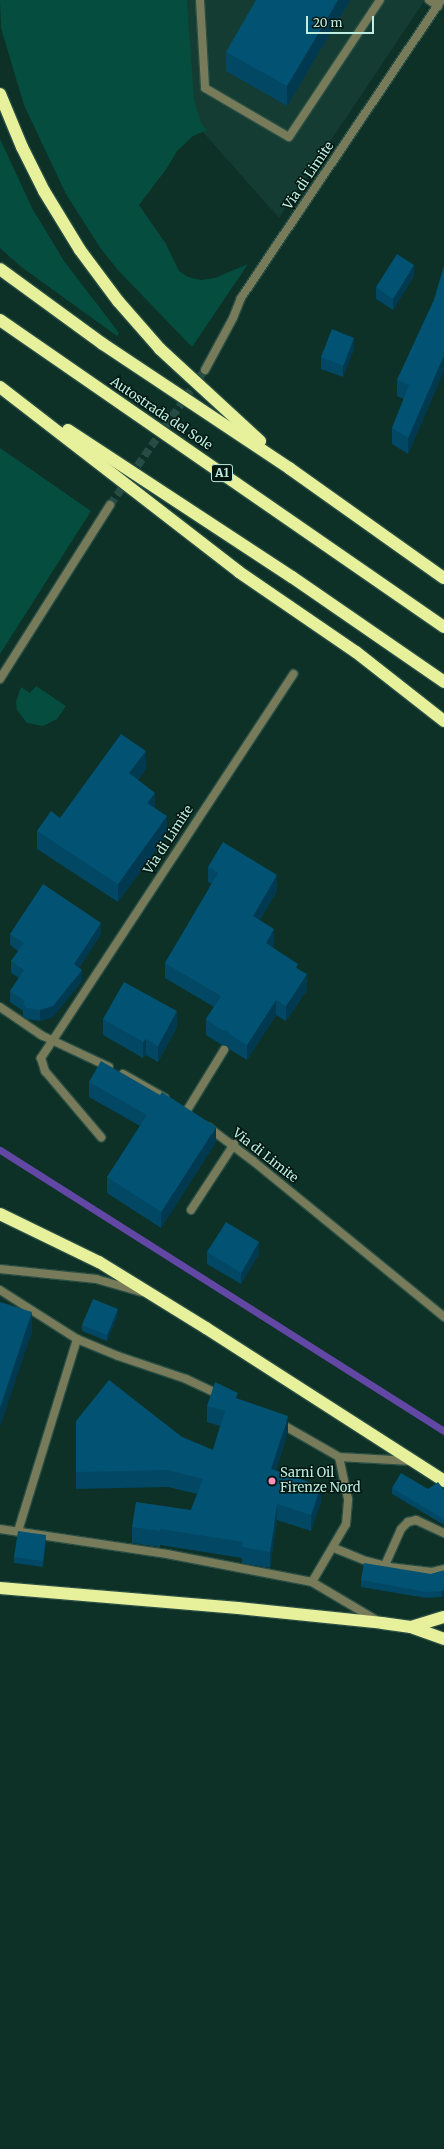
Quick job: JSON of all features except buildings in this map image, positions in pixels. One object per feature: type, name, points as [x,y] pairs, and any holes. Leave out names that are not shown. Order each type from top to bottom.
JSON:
[{"type":"highway","points":[[0,94],[22,147],[44,192],[80,250],[118,301],[160,349],[289,468]]},
{"type":"highway","points":[[0,269],[103,344],[289,468],[444,578]]},
{"type":"highway","name":"Autostrada del Sole","points":[[0,320],[444,626]]},
{"type":"highway","points":[[0,387],[292,577],[444,682]]},
{"type":"highway","points":[[0,387],[240,572],[356,652],[444,721]]},
{"type":"highway","points":[[408,551],[444,568]]},
{"type":"highway","points":[[0,1214],[99,1262],[444,1482]]},
{"type":"highway","points":[[0,1588],[238,1608],[382,1623],[411,1627],[444,1639]]},
{"type":"highway","points":[[411,1627],[444,1617]]},
{"type":"street","points":[[200,0],[205,88],[289,137],[380,0]]},
{"type":"street","points":[[429,0],[439,3]]},
{"type":"street","name":"Via di Limite","points":[[205,370],[233,318],[241,298],[439,3]]},
{"type":"street","points":[[0,679],[110,505]]},
{"type":"street","name":"Via di Limite","points":[[101,1137],[45,1071],[41,1058],[293,674]]},
{"type":"street","points":[[0,1007],[41,1035],[146,1086],[182,1110],[224,1050]]},
{"type":"street","name":"Via di Limite","points":[[201,1122],[233,1145],[444,1317]]},
{"type":"street","points":[[191,1210],[233,1145]]},
{"type":"street","points":[[0,1269],[96,1279],[154,1296]]},
{"type":"street","points":[[0,1290],[77,1339],[118,1356],[186,1379],[226,1398]]},
{"type":"street","points":[[18,1531],[77,1339]]},
{"type":"street","points":[[272,1419],[292,1428],[339,1457],[412,1461]]},
{"type":"street","points":[[312,1582],[334,1548],[346,1524],[348,1499],[339,1457]]},
{"type":"street","points":[[385,1565],[401,1529],[408,1522],[416,1520],[444,1533]]},
{"type":"street","points":[[0,1529],[167,1554],[312,1582],[382,1623]]},
{"type":"street","points":[[334,1548],[385,1565],[432,1572],[444,1568]]},
{"type":"shaded area","points":[[0,0],[187,0],[194,100],[201,123],[207,130],[193,136],[177,151],[167,168],[139,205],[166,244],[179,271],[188,277],[201,280],[215,278],[248,264],[192,347],[117,269],[99,246],[66,194],[24,105],[1,28]]},
{"type":"shaded area","points":[[187,0],[425,0],[279,218],[194,122]]},
{"type":"shaded area","points":[[0,139],[32,208],[64,261],[119,333],[117,336],[20,266],[0,248]]},
{"type":"shaded area","points":[[0,448],[91,511],[0,654]]},
{"type":"shaded area","points":[[36,686],[66,706],[57,719],[43,726],[27,723],[17,710],[16,702],[21,687],[30,693]]},
{"type":"waterway","points":[[0,1150],[444,1431]]},
{"type":"tunnel","points":[[110,505],[205,370]]},
{"type":"place","name":"Sarni Oil Firenze Nord","points":[[272,1481]]}]
